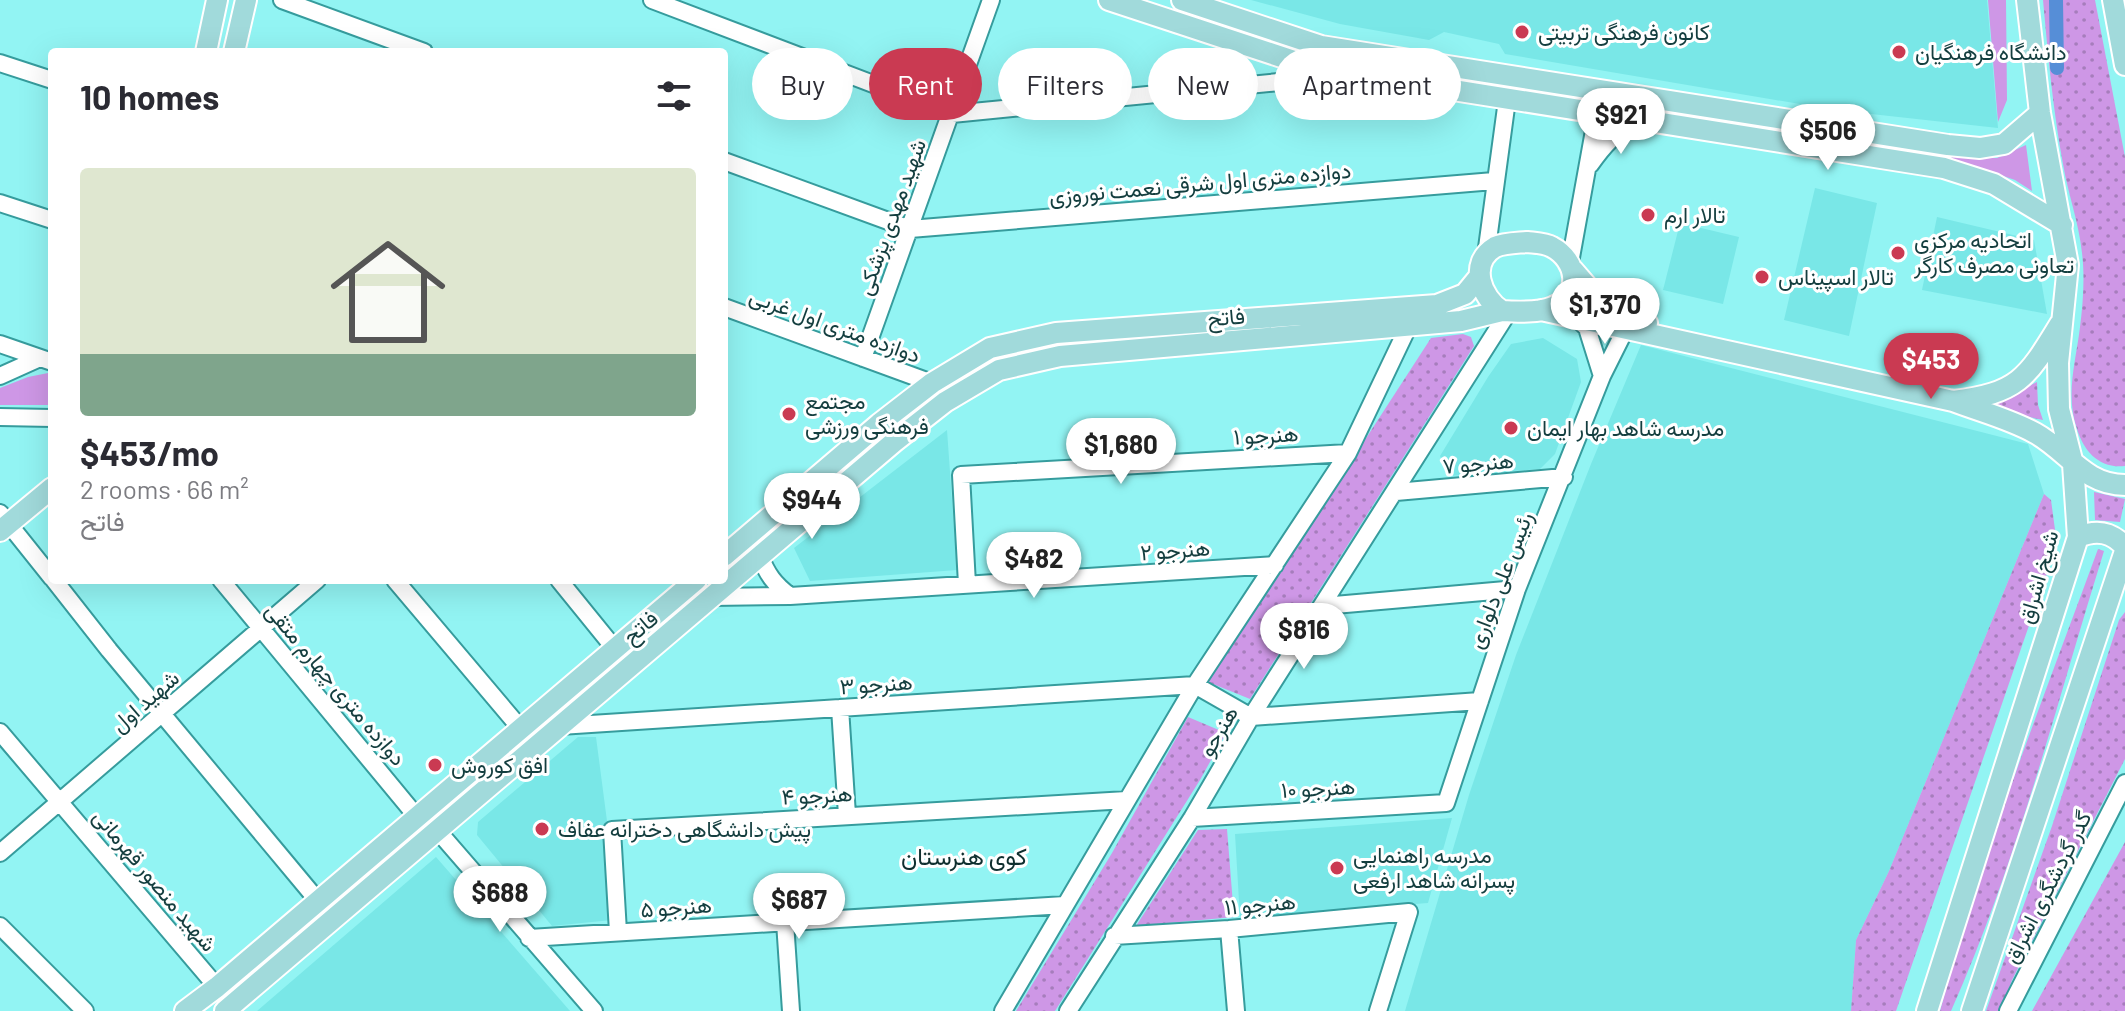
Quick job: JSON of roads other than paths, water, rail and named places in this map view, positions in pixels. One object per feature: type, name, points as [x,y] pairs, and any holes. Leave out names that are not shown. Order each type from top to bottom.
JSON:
[{"type":"main road","points":[[207,48],[217,0]]},
{"type":"main road","points":[[235,48],[246,0]]},
{"type":"main road","points":[[1109,0],[1274,54]]},
{"type":"main road","points":[[1182,0],[1321,46],[1948,145],[1980,148],[2004,144],[2040,113]]},
{"type":"main road","name":"شیخ اشراق","points":[[1927,1011],[2078,537],[2073,464],[2059,409],[2058,363],[2068,265],[2040,113],[2027,0]]},
{"type":"main road","points":[[2113,0],[2125,65]]},
{"type":"main road","points":[[1507,100],[1510,77]]},
{"type":"main road","points":[[1597,114],[1600,91]]},
{"type":"main road","points":[[1461,92],[1944,168],[1994,184],[2062,225]]},
{"type":"main road","points":[[1572,266],[1573,287],[1567,297],[1553,307],[1541,310],[1505,311],[1485,296],[1479,277],[1486,255],[1496,246],[1527,242],[1550,245],[1564,255],[1599,300],[1679,339]]},
{"type":"main road","name":"فاتح","points":[[728,583],[924,418],[999,370],[1060,356],[1408,316],[1465,294],[1479,277]]},
{"type":"main road","points":[[1541,310],[1953,401],[2036,433],[2091,478],[2112,485],[2125,485]]},
{"type":"main road","name":"فاتح","points":[[728,553],[879,424],[932,383],[990,348],[1056,333],[1408,316],[1461,321],[1505,311]]},
{"type":"main road","points":[[1953,401],[1981,397],[2008,388],[2031,372],[2062,322]]},
{"type":"main road","points":[[990,348],[999,370]]},
{"type":"main road","points":[[3,522],[48,491]]},
{"type":"main road","points":[[1972,1011],[2125,549],[2110,534],[2099,532],[2078,537]]},
{"type":"main road","name":"فاتح","points":[[185,1011],[691,584]]},
{"type":"main road","name":"فاتح","points":[[225,1011],[727,584]]},
{"type":"street","points":[[282,0],[413,48]]},
{"type":"street","points":[[652,0],[869,82]]},
{"type":"street","name":"شهید مهدی پزشکی","points":[[975,48],[991,0]]},
{"type":"street","points":[[0,63],[48,79]]},
{"type":"street","points":[[982,111],[1274,82]]},
{"type":"street","points":[[1486,255],[1507,100]]},
{"type":"street","points":[[1572,266],[1597,114]]},
{"type":"street","name":"شهید مهدی پزشکی","points":[[863,358],[950,120]]},
{"type":"street","points":[[1587,170],[1606,143],[1638,120]]},
{"type":"street","points":[[728,162],[910,229]]},
{"type":"street","name":"دوازده متری اول شرقی نعمت نوروزی","points":[[910,229],[1494,181]]},
{"type":"street","points":[[0,203],[48,219]]},
{"type":"street","name":"دوازده متری اول غربی","points":[[728,308],[932,383]]},
{"type":"street","name":"هنرجو","points":[[1068,1011],[1396,492],[1505,311]]},
{"type":"street","name":"هنرجو","points":[[1003,1011],[1195,685],[1348,453],[1408,316]]},
{"type":"street","points":[[1576,317],[1587,328],[1602,376]]},
{"type":"street","name":"رئیس علی دلواری","points":[[1446,803],[1517,589],[1602,376],[1626,328]]},
{"type":"street","points":[[0,344],[46,360]]},
{"type":"street","points":[[0,376],[46,360]]},
{"type":"street","points":[[0,417],[48,418]]},
{"type":"street","name":"هنرجو ۱","points":[[967,584],[961,475],[1348,453]]},
{"type":"street","name":"هنرجو ۷","points":[[1396,492],[1564,477]]},
{"type":"street","points":[[3,522],[48,573]]},
{"type":"street","points":[[760,556],[771,579],[790,596]]},
{"type":"street","name":"هنرجو ۲","points":[[711,597],[790,596],[1275,565]]},
{"type":"street","points":[[57,584],[318,901]]},
{"type":"street","name":"دوازده متری چهارم متقی","points":[[224,584],[417,817]]},
{"type":"street","name":"شهید اول","points":[[0,853],[313,584]]},
{"type":"street","points":[[398,584],[521,729]]},
{"type":"street","points":[[562,584],[615,649]]},
{"type":"street","points":[[1323,606],[1517,589]]},
{"type":"street","points":[[1195,685],[1251,717],[1480,701]]},
{"type":"street","name":"هنرجو ۳","points":[[560,726],[1195,685]]},
{"type":"street","points":[[840,708],[847,815]]},
{"type":"street","name":"شهید منصور قهرمانی","points":[[0,732],[217,987]]},
{"type":"street","name":"گدر گردشگری اشراق","points":[[2008,1011],[2125,783]]},
{"type":"street","name":"هنرجو ۴","points":[[618,932],[612,830],[1127,800]]},
{"type":"street","name":"هنرجو ۱۰","points":[[1192,818],[1446,803]]},
{"type":"street","points":[[437,830],[594,1011]]},
{"type":"street","name":"هنرجو ۵","points":[[529,938],[1065,905]]},
{"type":"street","name":"هنرجو ۱۱","points":[[1114,936],[1409,912],[1378,1011]]},
{"type":"street","points":[[785,922],[791,1011]]},
{"type":"street","points":[[0,926],[85,1011]]},
{"type":"street","points":[[1229,929],[1236,1011]]},
{"type":"waterway","points":[[2056,0],[2057,68]]},
{"type":"place","name":"کانون فرهنگی تربیتی","points":[[1522,32]]},
{"type":"place","name":"دانشگاه فرهنگیان","points":[[1899,52]]},
{"type":"place","name":"تالار ارم","points":[[1648,215]]},
{"type":"place","name":"اتحادیه مرکزی تعاونی مصرف کارگر","points":[[1898,253]]},
{"type":"place","name":"تالار اسپیناس","points":[[1762,277]]},
{"type":"place","name":"مجتمع فرهنگی ورزشی","points":[[789,414]]},
{"type":"place","name":"مدرسه شاهد بهار ایمان","points":[[1511,428]]},
{"type":"place","name":"افق کوروش","points":[[435,765]]},
{"type":"place","name":"پیش دانشگاهی دخترانه عفاف","points":[[542,829]]},
{"type":"place","name":"مدرسه راهنمایی پسرانه شاهد ارفعی","points":[[1337,868]]},
{"type":"district","name":"کوی هنرستان","points":[[964,857]]}]
